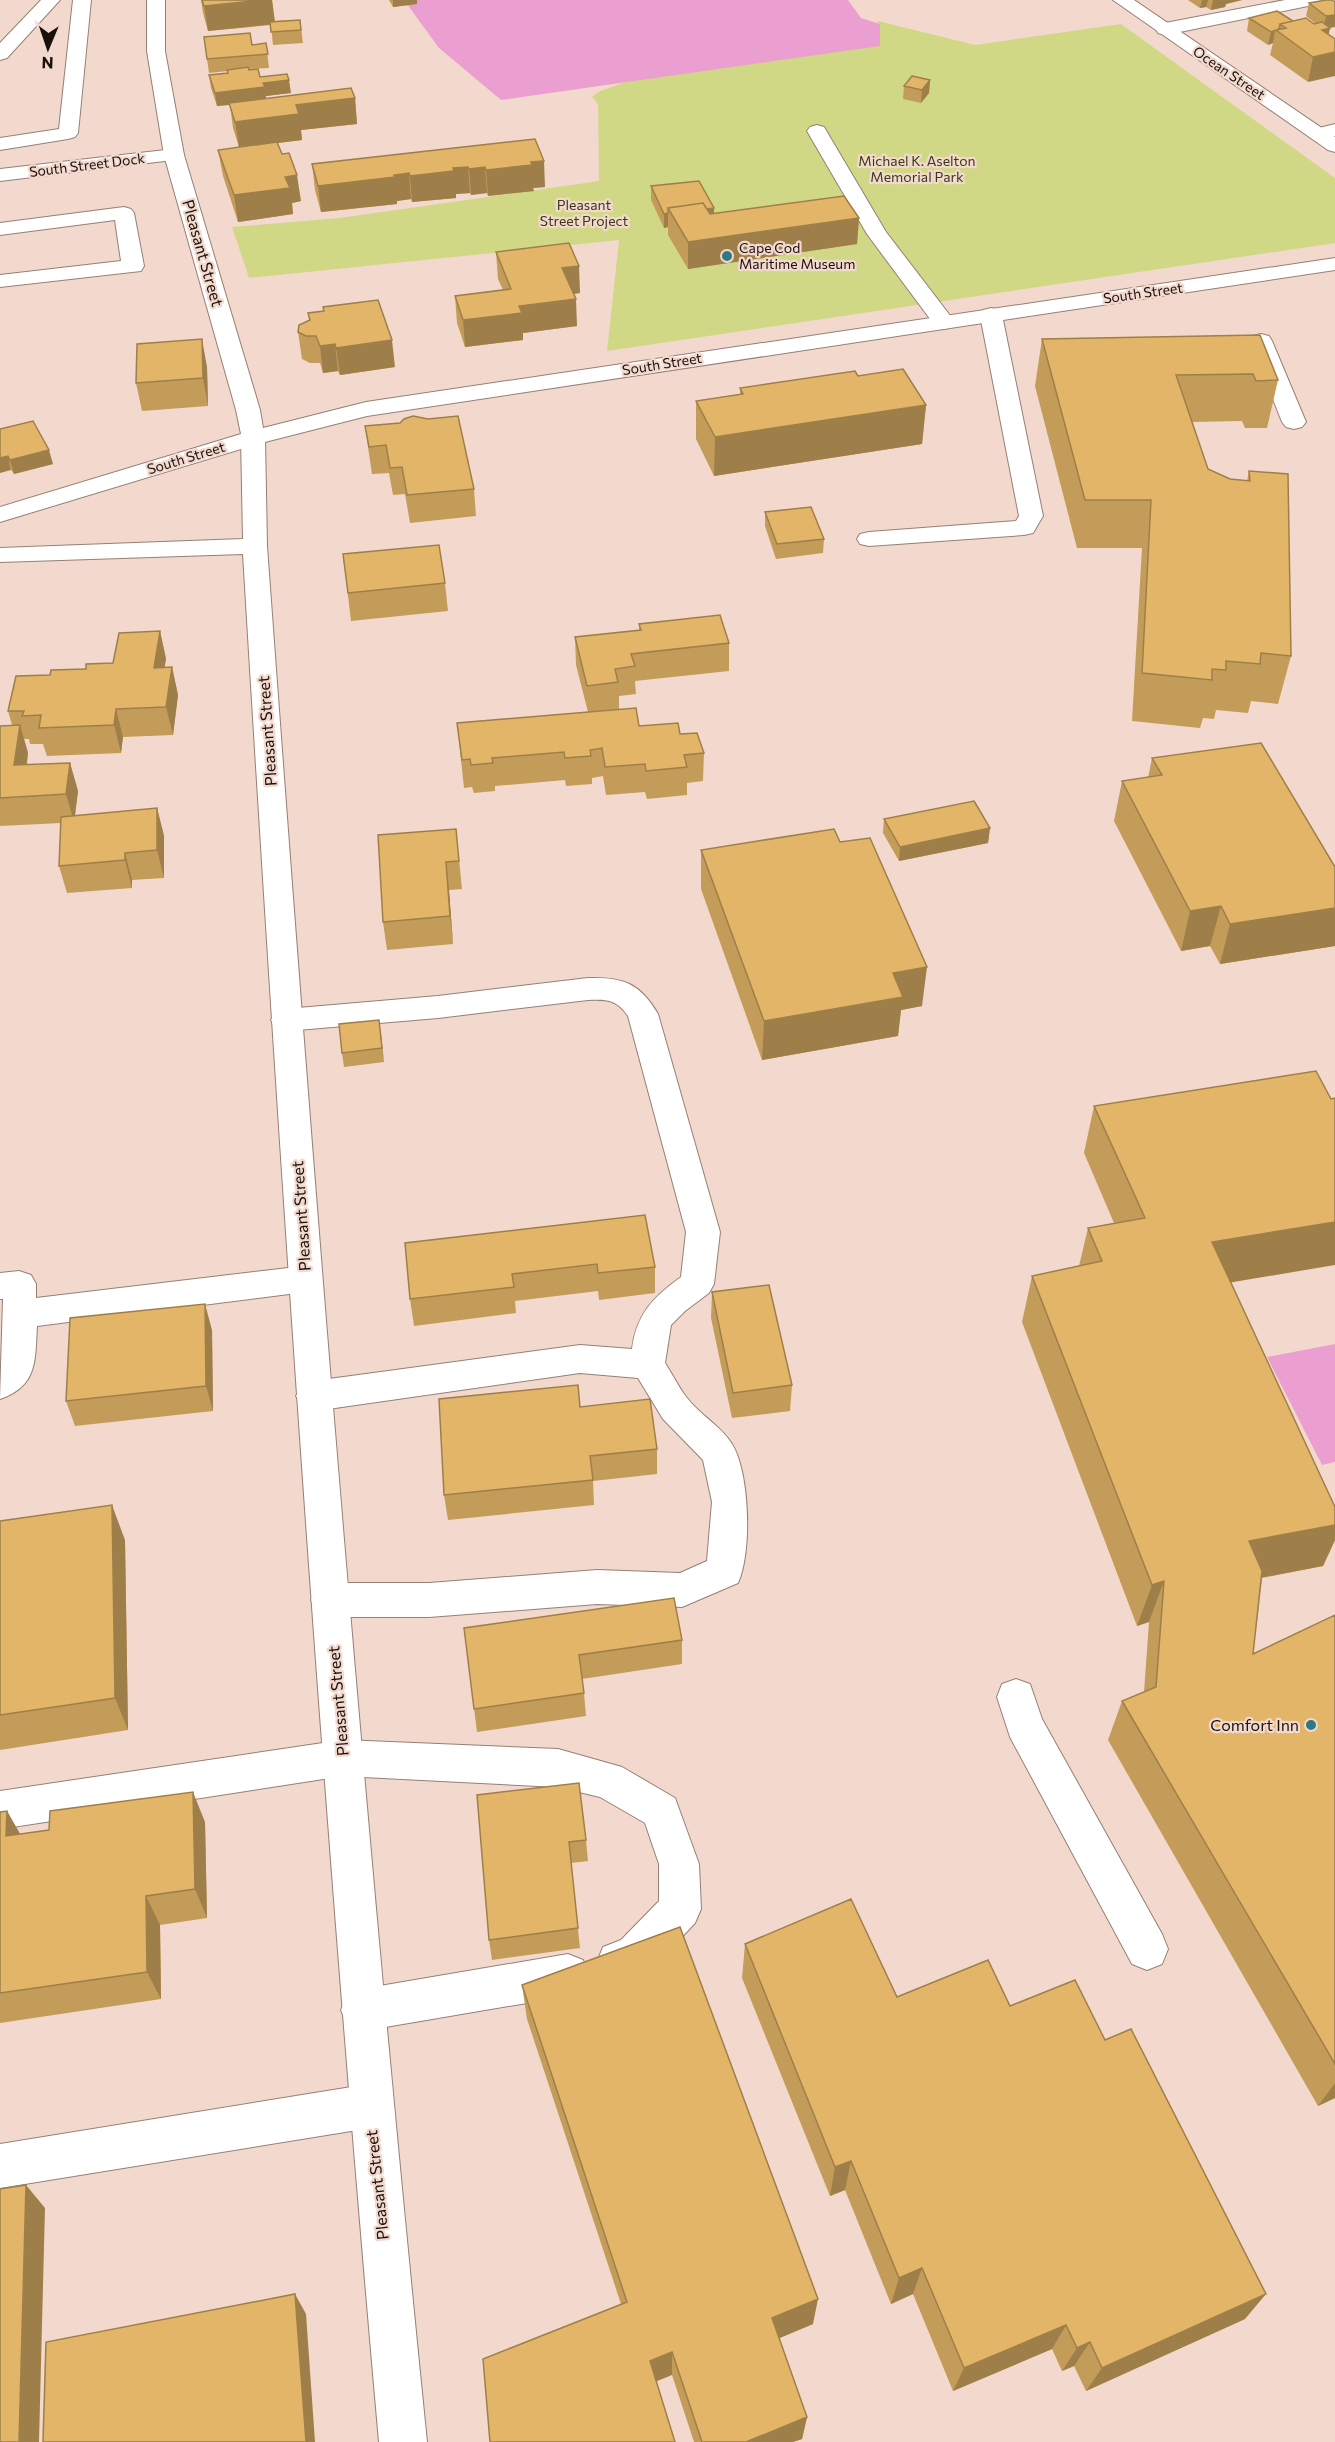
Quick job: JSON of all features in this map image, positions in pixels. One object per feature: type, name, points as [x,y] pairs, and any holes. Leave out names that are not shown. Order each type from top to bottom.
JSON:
[{"type":"main road","points":[[0,54],[51,0]]},
{"type":"main road","points":[[0,144],[68,133],[82,0]]},
{"type":"main road","name":"Pleasant Street","points":[[156,0],[156,51],[174,155],[244,399],[253,438],[255,546],[305,1279],[370,2106],[403,2442]]},
{"type":"main road","name":"Ocean Street","points":[[1122,0],[1326,132],[1335,146]]},
{"type":"main road","points":[[1165,29],[1313,0]]},
{"type":"main road","points":[[817,131],[877,234],[944,322]]},
{"type":"main road","name":"South Street Dock","points":[[0,175],[174,155]]},
{"type":"main road","points":[[0,229],[124,213],[133,266],[0,281]]},
{"type":"main road","name":"South Street","points":[[0,514],[253,438],[366,409],[1335,264]]},
{"type":"main road","points":[[869,539],[1024,528],[1028,522],[1031,516],[991,315]]},
{"type":"main road","points":[[1260,340],[1294,422]]},
{"type":"main road","points":[[0,555],[255,546]]},
{"type":"main road","points":[[286,1020],[438,1007],[588,989],[614,988],[630,995],[643,1014],[703,1232],[698,1284],[661,1311],[649,1336],[648,1365],[675,1409],[719,1453],[730,1502],[725,1571],[682,1590],[597,1587],[429,1600],[330,1600]]},
{"type":"main road","points":[[20,1314],[305,1279]]},
{"type":"main road","points":[[0,1286],[19,1284],[20,1314],[17,1369],[0,1385]]},
{"type":"main road","points":[[314,1396],[580,1359],[648,1365]]},
{"type":"main road","points":[[1016,1697],[1024,1724],[1147,1949]]},
{"type":"main road","points":[[0,1810],[343,1758],[558,1768],[608,1780],[661,1811],[679,1864],[680,1909],[633,1958],[554,1979],[362,2010]]},
{"type":"main road","points":[[0,2166],[370,2106]]},
{"type":"green space","name":"Michael K. Aselton Memorial Park","points":[[878,21],[975,45],[1121,24],[1335,178],[1335,243],[607,351],[619,240],[249,278],[232,227],[339,218],[599,181],[598,104],[592,97],[600,91],[626,82],[862,47]]},
{"type":"shaded area","points":[[404,0],[848,0],[861,18],[880,24],[880,46],[501,100],[439,48]]},
{"type":"shaded area","points":[[1335,1344],[1335,1462],[1322,1465],[1267,1357]]},
{"type":"building","points":[[202,0],[264,0],[204,6]]},
{"type":"building","points":[[1326,0],[1335,2],[1335,15],[1326,16],[1309,3]]},
{"type":"building","points":[[1277,11],[1293,21],[1280,24],[1279,29],[1271,32],[1249,18]]},
{"type":"building","points":[[1306,18],[1314,24],[1322,22],[1330,28],[1322,30],[1335,39],[1335,52],[1313,57],[1276,30],[1286,28],[1280,24]]},
{"type":"building","points":[[300,20],[301,30],[271,32],[270,22]]},
{"type":"building","points":[[250,33],[252,45],[266,43],[268,54],[207,59],[204,37]]},
{"type":"building","points":[[248,67],[249,70],[258,69],[260,77],[287,74],[289,80],[263,83],[265,87],[215,93],[209,75],[228,73],[227,70]]},
{"type":"building","points":[[912,76],[930,80],[922,90],[904,86]]},
{"type":"building","points":[[351,88],[355,98],[296,105],[299,114],[235,122],[229,103]]},
{"type":"building","points":[[535,139],[544,161],[531,162],[532,165],[486,170],[485,167],[453,168],[454,171],[410,176],[409,173],[394,175],[395,177],[318,186],[312,164]]},
{"type":"building","points":[[277,142],[282,154],[289,153],[297,175],[285,177],[290,188],[234,195],[218,150]]},
{"type":"building","points":[[699,181],[714,208],[707,209],[703,203],[668,208],[668,213],[664,214],[651,186]]},
{"type":"building","points":[[844,196],[859,218],[688,242],[668,208],[703,203],[710,214]]},
{"type":"building","points":[[569,243],[579,266],[562,268],[576,299],[519,306],[522,313],[463,320],[455,296],[511,289],[496,252]]},
{"type":"building","points":[[378,300],[392,340],[336,348],[335,344],[320,346],[316,336],[306,336],[298,332],[299,325],[310,320],[308,313],[324,311],[323,307]]},
{"type":"building","points":[[1260,335],[1278,380],[1256,381],[1253,374],[1176,375],[1208,469],[1230,479],[1250,481],[1249,471],[1288,474],[1291,656],[1261,653],[1260,664],[1226,661],[1226,670],[1212,669],[1212,680],[1142,673],[1151,500],[1085,500],[1042,339]]},
{"type":"building","points":[[202,339],[203,378],[136,383],[137,344]]},
{"type":"building","points":[[903,369],[926,405],[715,437],[696,401],[743,394],[740,388],[855,371],[858,376]]},
{"type":"building","points":[[413,416],[428,419],[458,416],[474,489],[407,495],[402,467],[390,468],[386,445],[369,447],[365,426],[400,423]]},
{"type":"building","points":[[33,421],[49,450],[10,460],[8,456],[0,458],[0,429]]},
{"type":"building","points":[[811,507],[824,539],[777,544],[765,512]]},
{"type":"building","points":[[439,545],[445,583],[348,593],[343,554]]},
{"type":"building","points":[[720,615],[729,643],[631,654],[635,666],[615,669],[618,682],[587,686],[575,637],[641,630],[639,624]]},
{"type":"building","points":[[160,631],[154,668],[172,667],[166,707],[116,709],[114,725],[39,728],[41,715],[22,716],[24,711],[8,711],[16,676],[50,675],[51,670],[86,669],[86,664],[113,663],[119,633]]},
{"type":"building","points":[[636,708],[639,726],[678,723],[680,734],[697,733],[704,753],[684,755],[687,767],[646,771],[645,764],[605,767],[602,748],[590,750],[591,756],[565,758],[564,752],[492,758],[493,763],[471,765],[470,759],[462,760],[457,723]]},
{"type":"building","points":[[20,725],[14,765],[70,763],[66,794],[0,798],[0,726]]},
{"type":"building","points":[[1261,743],[1335,867],[1335,908],[1230,924],[1221,906],[1190,911],[1122,781],[1162,775],[1152,758]]},
{"type":"building","points":[[974,801],[990,828],[900,847],[884,819]]},
{"type":"building","points":[[157,808],[157,850],[125,853],[125,860],[59,866],[61,817]]},
{"type":"building","points":[[456,829],[459,861],[446,862],[450,916],[383,922],[378,835]]},
{"type":"building","points":[[834,829],[840,842],[870,838],[927,967],[893,973],[903,997],[764,1021],[701,850]]},
{"type":"building","points":[[379,1020],[382,1048],[342,1053],[339,1024]]},
{"type":"building","points":[[1316,1071],[1331,1099],[1335,1098],[1335,1222],[1212,1242],[1335,1507],[1335,1525],[1249,1541],[1262,1571],[1253,1654],[1335,1615],[1335,2064],[1122,1701],[1156,1687],[1164,1581],[1152,1585],[1032,1276],[1102,1261],[1088,1228],[1145,1218],[1094,1106]]},
{"type":"building","points":[[645,1215],[655,1267],[598,1273],[597,1264],[512,1274],[514,1287],[410,1299],[405,1243]]},
{"type":"building","points":[[769,1285],[792,1385],[733,1393],[712,1292]]},
{"type":"building","points":[[205,1304],[206,1386],[66,1401],[70,1318]]},
{"type":"building","points":[[578,1385],[580,1407],[650,1399],[657,1449],[590,1456],[593,1480],[444,1495],[439,1399]]},
{"type":"building","points":[[112,1505],[115,1698],[0,1715],[0,1521]]},
{"type":"building","points":[[674,1598],[682,1640],[579,1655],[584,1693],[474,1709],[464,1628]]},
{"type":"building","points":[[579,1783],[586,1840],[569,1842],[578,1928],[489,1940],[477,1795]]},
{"type":"building","points":[[193,1792],[195,1889],[146,1896],[147,1972],[0,1993],[0,1812],[7,1811],[6,1836],[49,1830],[50,1811]]},
{"type":"building","points":[[851,1899],[897,1997],[988,1960],[1010,2006],[1075,1980],[1105,2040],[1131,2029],[1266,2294],[1102,2368],[1090,2342],[1077,2348],[1066,2325],[964,2368],[922,2268],[899,2278],[851,2161],[835,2167],[745,1944]]},
{"type":"building","points":[[680,1927],[818,2299],[772,2318],[807,2417],[746,2442],[702,2442],[672,2352],[650,2361],[675,2442],[490,2442],[483,2359],[627,2302],[522,1985]]},
{"type":"building","points":[[26,2185],[19,2442],[0,2442],[0,2189]]},
{"type":"building","points":[[295,2294],[306,2442],[43,2442],[46,2342]]},
{"type":"place","name":"Cape Cod Maritime Museum","points":[[727,256]]},
{"type":"place","name":"Comfort Inn","points":[[1311,1725]]},
{"type":"park label","name":"Pleasant Street Project","points":[[584,214]]}]
